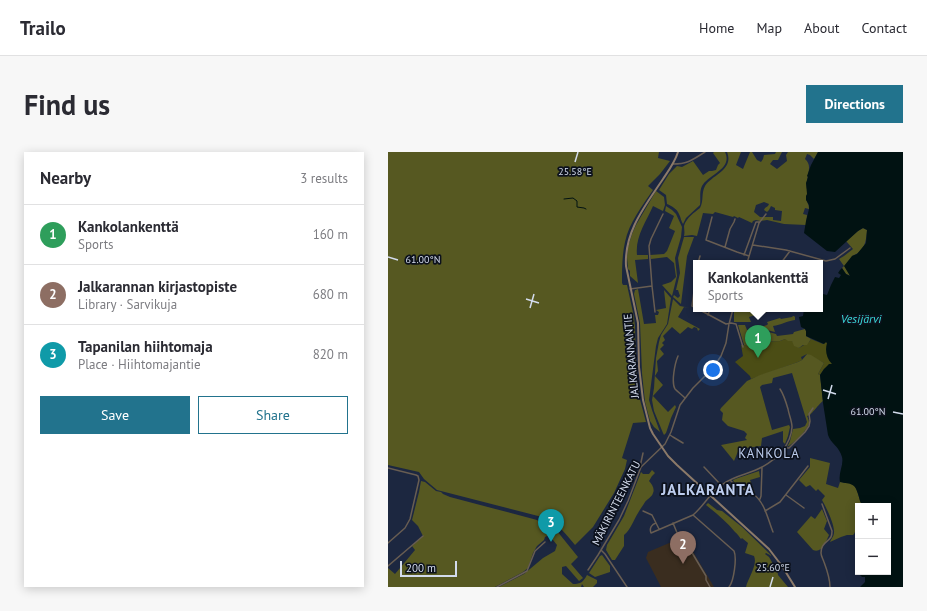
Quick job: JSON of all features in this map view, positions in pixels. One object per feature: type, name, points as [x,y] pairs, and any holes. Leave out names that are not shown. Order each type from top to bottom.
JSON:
[{"type":"main road","name":"JALKARANNANTIE","points":[[678,152],[673,164],[642,210],[629,236],[626,247],[626,266],[638,323],[643,400],[650,428],[662,448],[676,465],[769,550],[782,566],[795,587]]},
{"type":"street","points":[[673,164],[687,163],[705,152]]},
{"type":"street","points":[[655,312],[649,246],[663,214]]},
{"type":"street","points":[[748,260],[759,223],[766,214]]},
{"type":"street","points":[[712,217],[706,240],[749,256]]},
{"type":"street","points":[[725,247],[730,229],[735,219]]},
{"type":"street","points":[[744,254],[756,222],[759,223]]},
{"type":"street","points":[[753,245],[790,251],[821,260]]},
{"type":"street","points":[[823,260],[835,259],[850,248]]},
{"type":"street","points":[[783,260],[790,251]]},
{"type":"street","points":[[699,260],[700,256]]},
{"type":"street","points":[[823,264],[826,261]]},
{"type":"street","points":[[630,289],[652,286]]},
{"type":"street","points":[[703,312],[726,324],[733,323],[736,325],[743,347]]},
{"type":"street","name":"MÄKIRINTEENKATU","points":[[588,570],[624,510],[640,468],[662,448],[670,436],[679,409],[685,398],[713,368],[721,356],[726,343],[729,324],[733,312]]},
{"type":"street","points":[[678,356],[674,385],[676,390],[685,398]]},
{"type":"street","points":[[656,523],[650,528],[651,533],[693,515],[721,484],[762,468],[784,448],[789,440],[792,426],[786,402],[780,389]]},
{"type":"street","points":[[784,448],[789,448],[805,432],[809,426],[809,414],[813,408]]},
{"type":"street","points":[[670,436],[673,436],[683,443]]},
{"type":"street","points":[[640,468],[643,453]]},
{"type":"street","points":[[765,511],[780,502],[808,466]]},
{"type":"street","points":[[704,467],[721,484]]},
{"type":"street","points":[[388,468],[416,474],[419,480],[410,519],[405,528],[388,543]]},
{"type":"street","points":[[762,468],[760,499],[773,532]]},
{"type":"street","points":[[730,480],[733,484],[760,499]]},
{"type":"street","points":[[786,494],[804,508]]},
{"type":"street","points":[[822,504],[832,531],[832,536],[822,545],[820,554],[828,572],[830,587]]},
{"type":"street","points":[[643,510],[652,515],[659,530]]},
{"type":"street","points":[[693,515],[736,554],[732,584],[730,587]]},
{"type":"street","points":[[673,523],[680,540],[688,546],[706,576],[706,580],[710,587]]},
{"type":"street","points":[[388,566],[423,536]]},
{"type":"street","points":[[497,587],[527,571],[535,551],[545,542]]},
{"type":"street","points":[[601,550],[627,587]]},
{"type":"shaded area","points":[[388,152],[659,152],[658,158],[670,161],[648,186],[653,190],[636,215],[630,228],[625,242],[623,257],[622,283],[623,285],[627,285],[634,317],[639,396],[646,422],[633,423],[622,458],[627,460],[625,469],[614,493],[593,527],[575,545],[558,527],[546,518],[437,490],[424,479],[419,472],[388,465]]},
{"type":"shaded area","points":[[725,152],[727,158],[726,163],[702,186],[700,205],[686,218],[683,224],[677,211],[667,204],[666,195],[659,190],[669,174],[677,166],[682,167],[693,161],[703,175],[709,171],[716,170],[720,163],[713,153]]},
{"type":"shaded area","points":[[727,152],[741,152],[736,165],[743,169],[750,152],[752,152],[757,160],[761,162],[764,155],[782,152],[778,160],[773,160],[770,164],[777,169],[787,161],[786,155],[788,152],[818,152],[814,159],[807,154],[805,159],[809,166],[807,184],[808,195],[806,196],[806,199],[809,209],[805,208],[803,214],[807,215],[806,225],[784,224],[767,220],[756,220],[752,223],[739,217],[733,217],[715,212],[713,214],[703,213],[697,236],[684,236],[685,223],[700,208],[705,186],[725,168],[728,163]],"holes":[[[764,202],[769,204],[764,210],[767,212],[771,206],[775,208],[775,210],[782,211],[781,221],[773,220],[773,217],[760,217],[754,212],[756,205]]]},
{"type":"shaded area","points":[[656,191],[664,197],[665,205],[663,211],[653,206],[639,236],[637,255],[648,255],[648,259],[635,260],[638,283],[630,276],[630,271],[628,269],[628,247],[636,225]]},
{"type":"shaded area","points":[[666,206],[676,214],[682,227],[681,237],[675,258],[677,276],[672,296],[662,285],[671,282],[676,277],[674,263],[667,257],[651,259],[650,255],[664,254],[667,251],[675,231],[669,228],[674,216],[665,211]]},
{"type":"shaded area","points":[[863,228],[867,230],[864,246],[860,252],[852,256],[851,276],[846,274],[842,268],[844,266],[839,259],[853,249],[846,241]]},
{"type":"shaded area","points":[[684,237],[694,237],[687,256],[681,304],[673,297],[674,295],[678,298],[680,296],[678,290],[676,290],[680,273],[678,258]]},
{"type":"shaded area","points":[[638,289],[644,324],[656,323],[655,315],[658,315],[659,312],[656,310],[666,308],[664,290],[671,298],[667,324],[658,338],[656,346],[649,400],[660,432],[650,421],[645,402],[640,323],[634,294],[635,290]]},
{"type":"shaded area","points":[[673,299],[680,306],[690,308],[684,307],[678,317],[700,329],[698,331],[697,328],[694,327],[692,329],[688,327],[680,334],[672,327],[663,336],[665,340],[662,343],[664,345],[660,349],[664,354],[657,361],[658,371],[655,376],[663,385],[653,396],[668,412],[675,405],[676,407],[664,435],[654,411],[652,400],[659,342],[661,335],[668,324]]},
{"type":"shaded area","points":[[734,312],[767,312],[749,317],[751,322],[734,322]]},
{"type":"shaded area","points":[[793,316],[795,317],[795,320],[773,326],[775,332],[758,328],[767,325],[767,322]]},
{"type":"shaded area","points":[[738,325],[745,325],[747,330],[757,329],[776,334],[777,336],[793,334],[794,332],[805,329],[806,336],[811,339],[807,345],[803,345],[799,348],[794,346],[792,341],[785,339],[780,341],[760,342],[747,346],[744,345]]},
{"type":"shaded area","points":[[785,339],[792,341],[799,348],[811,339],[823,344],[826,342],[832,364],[824,369],[820,375],[818,374],[824,363],[807,354],[801,357],[802,360],[798,362],[751,379],[750,376],[735,362],[743,356],[741,345],[747,346],[760,342],[780,341]]},
{"type":"shaded area","points":[[807,354],[824,363],[818,374],[820,375],[823,401],[810,415],[807,416],[809,423],[806,429],[787,447],[793,429],[805,426],[807,422],[792,373],[773,378],[772,383],[762,385],[760,387],[772,430],[789,425],[790,427],[785,444],[783,442],[783,431],[762,438],[761,446],[739,449],[734,461],[721,445],[747,440],[745,438],[747,434],[744,431],[728,426],[722,420],[723,413],[720,410],[721,408],[747,381],[798,362]]},
{"type":"shaded area","points":[[810,458],[830,463],[826,484],[838,488],[840,482],[851,483],[854,485],[862,503],[855,503],[855,532],[853,535],[847,535],[830,542],[834,535],[834,530],[830,516],[822,500],[825,496],[818,489],[816,491],[810,485],[806,487],[799,480],[810,467]]},
{"type":"shaded area","points":[[652,470],[655,473],[649,481],[654,491],[651,497],[645,502],[630,528],[624,535],[624,546],[615,560],[612,560],[606,550],[607,545],[624,516],[641,472],[643,474],[649,474]]},
{"type":"shaded area","points":[[759,471],[760,477],[750,480],[755,493],[735,484],[733,480],[738,478]]},
{"type":"shaded area","points":[[421,481],[425,482],[436,491],[450,497],[537,520],[551,531],[557,531],[578,557],[571,564],[583,578],[579,581],[566,566],[562,567],[562,574],[573,584],[582,582],[587,575],[597,580],[597,583],[593,587],[584,587],[582,584],[581,587],[499,587],[524,574],[543,558],[555,551],[557,545],[549,535],[545,537],[544,540],[537,546],[528,568],[495,587],[388,587],[388,568],[395,574],[415,550],[412,546],[423,536],[418,526],[412,520]]},
{"type":"shaded area","points":[[708,503],[717,510],[722,511],[742,527],[772,556],[766,553],[765,554],[777,568],[778,575],[788,587],[746,587],[754,567],[754,556],[745,553],[748,543],[742,538],[741,539],[725,521],[706,505]]},
{"type":"shaded area","points":[[822,509],[827,521],[824,529],[829,535],[821,549],[816,551],[813,550],[797,532],[811,516],[815,519]]},
{"type":"shaded area","points":[[681,538],[689,545],[714,587],[661,587],[646,558],[648,552]]},
{"type":"shaded area","points":[[602,555],[610,566],[610,572],[595,577],[589,573]]},
{"type":"water","name":"Vesijärvi","points":[[818,152],[903,152],[903,587],[860,587],[865,582],[865,577],[860,575],[891,575],[891,503],[861,503],[854,486],[840,482],[842,457],[839,450],[828,435],[820,375],[829,364],[832,364],[826,354],[827,343],[826,342],[824,344],[806,336],[806,331],[801,327],[799,317],[803,316],[804,312],[823,312],[823,294],[827,295],[835,277],[839,278],[841,275],[838,273],[842,268],[846,274],[850,276],[844,266],[866,243],[867,230],[863,228],[858,231],[835,252],[827,251],[804,233],[809,209],[809,205],[806,200],[807,176]]},
{"type":"waterway","points":[[564,199],[573,198],[577,201],[577,207],[586,209]]},
{"type":"place","name":"Kankolankenttä","points":[[758,358]]},
{"type":"place","name":"Tapanilan hiihtomaja","points":[[551,542]]},
{"type":"place","name":"Jalkarannan kirjastopiste","points":[[683,564]]},
{"type":"district","name":"KANKOLA","points":[[769,453]]},
{"type":"district","name":"JALKARANTA","points":[[708,490]]}]
